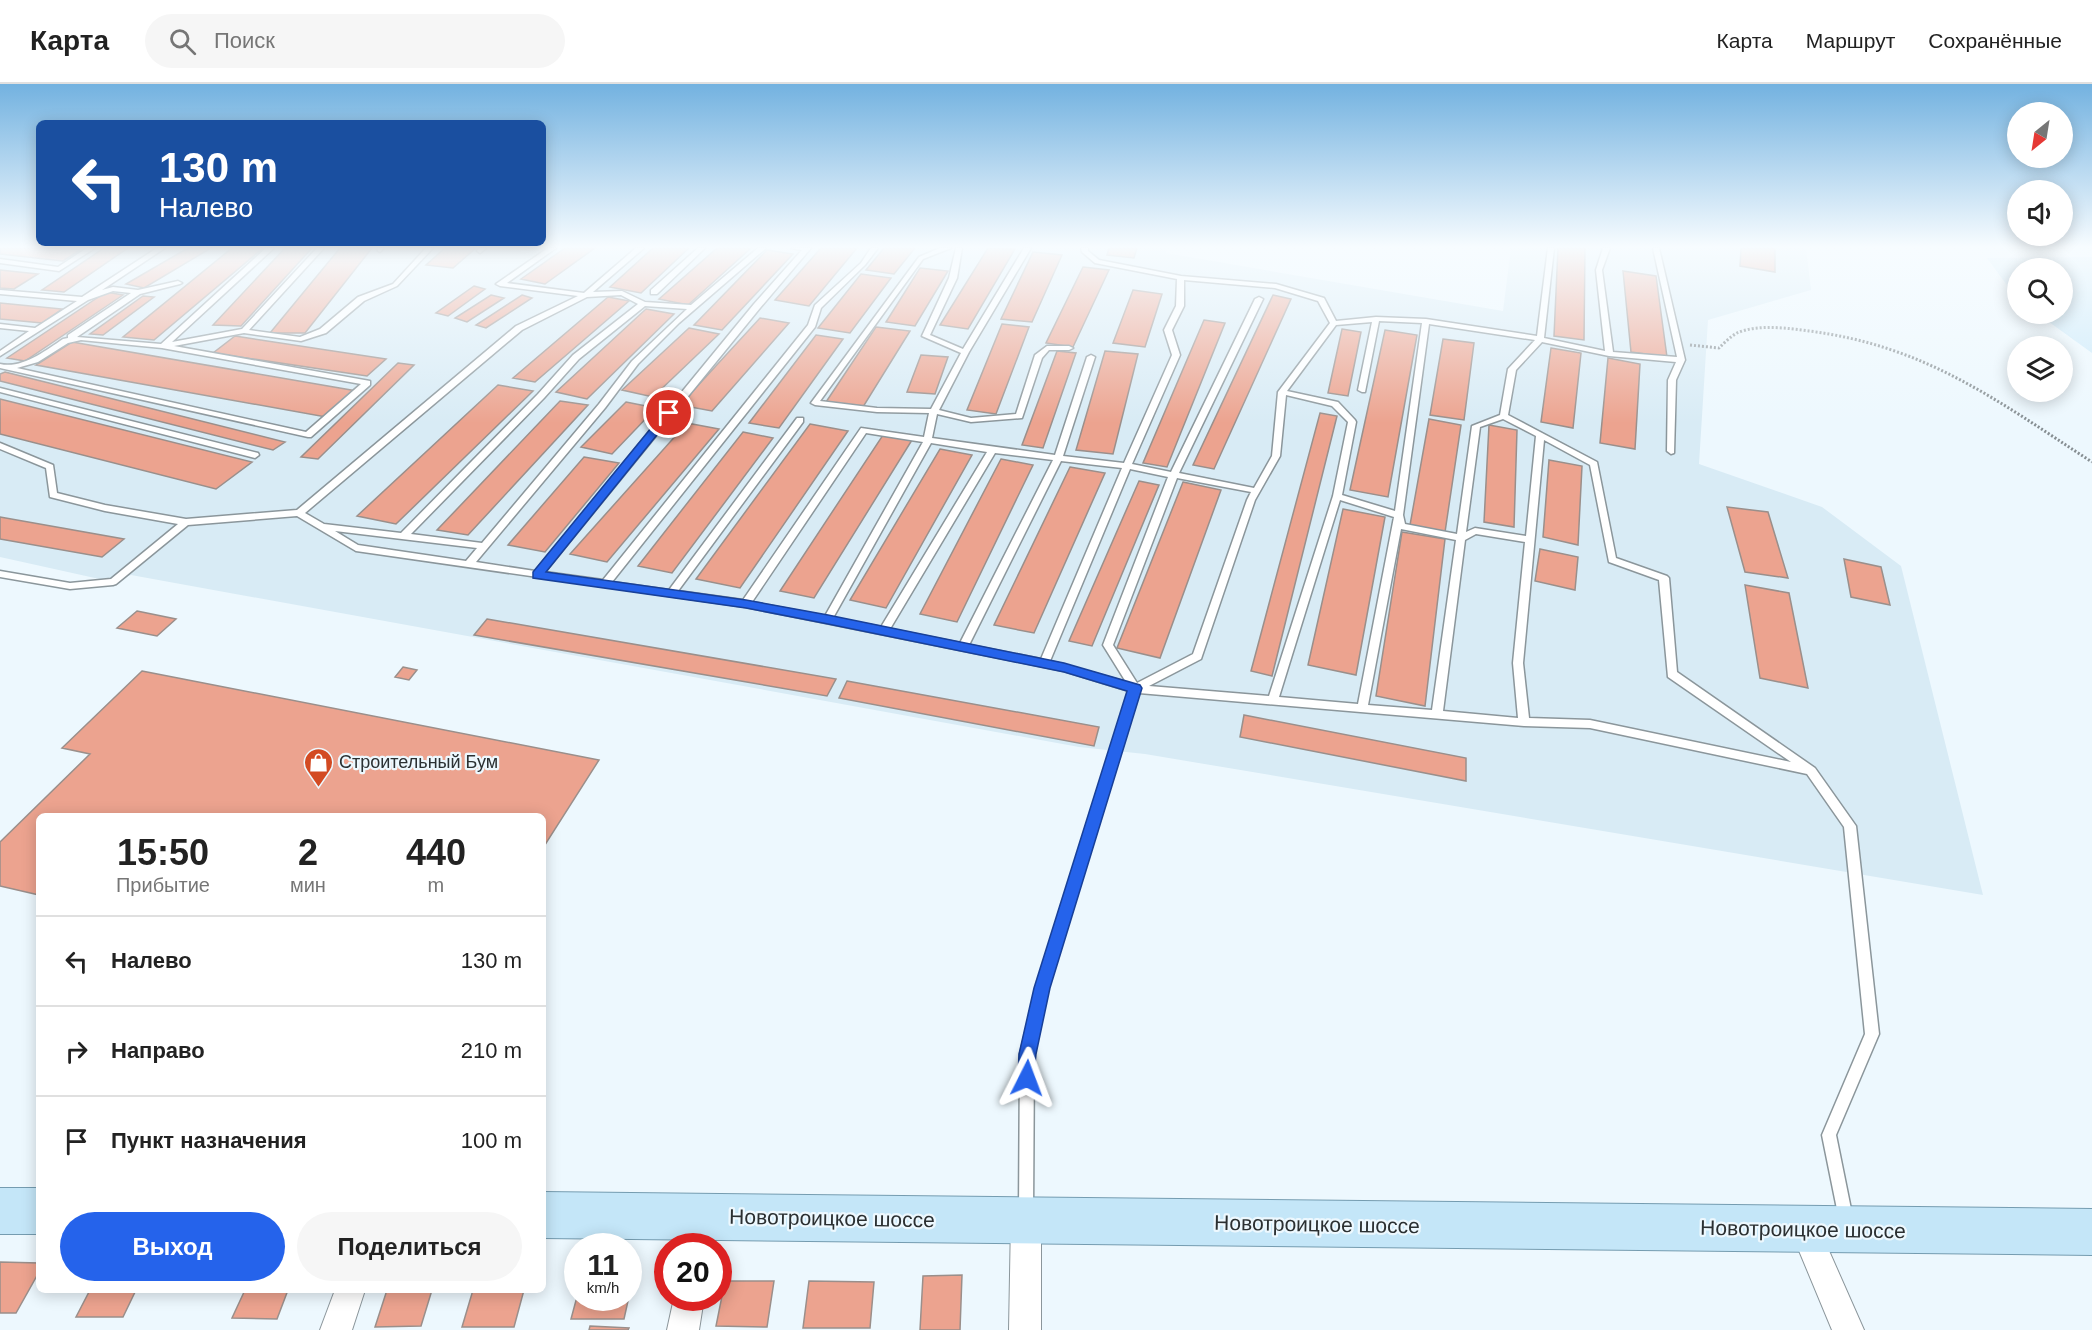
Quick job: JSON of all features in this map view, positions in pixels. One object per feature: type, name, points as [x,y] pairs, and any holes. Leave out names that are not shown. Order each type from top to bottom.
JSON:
[{"type":"main road","name":"Новотроицкое шоссе","points":[[546,1215],[701,1231],[1026,1220],[2092,1232]]},
{"type":"street","points":[[1025,1330],[1026,1220]]},
{"type":"street","points":[[1827,1229],[1848,1330]]},
{"type":"street","points":[[336,1330],[349,1293]]},
{"type":"street","points":[[683,1330],[687,1311]]},
{"type":"lane","points":[[0,354],[71,306]]},
{"type":"lane","points":[[4,367],[35,360],[117,306]]},
{"type":"lane","points":[[162,346],[206,306]]},
{"type":"lane","points":[[244,331],[267,306]]},
{"type":"lane","points":[[162,346],[244,331],[266,337],[301,339],[323,331],[353,306]]},
{"type":"lane","points":[[0,446],[50,467],[53,495],[105,508],[186,522],[299,513],[519,328],[563,306]]},
{"type":"lane","points":[[404,537],[576,357],[641,306]]},
{"type":"lane","points":[[679,306],[693,307]]},
{"type":"lane","points":[[537,575],[757,306]]},
{"type":"lane","points":[[605,584],[812,326],[819,306]]},
{"type":"lane","points":[[886,306],[815,403],[877,410],[934,411],[971,420],[1018,416],[1038,357],[1047,348],[1070,348]]},
{"type":"lane","points":[[940,306],[926,336],[965,352]]},
{"type":"lane","points":[[828,619],[927,442],[934,411],[965,352],[993,306]]},
{"type":"lane","points":[[1044,663],[1126,466],[1176,355],[1168,330],[1180,306]]},
{"type":"lane","points":[[1135,688],[1108,645],[1173,476],[1256,306]]},
{"type":"lane","points":[[1324,306],[1334,323]]},
{"type":"lane","points":[[1504,416],[1512,369],[1540,339],[1544,306]]},
{"type":"lane","points":[[1603,306],[1608,354]]},
{"type":"lane","points":[[1669,306],[1681,360],[1672,380],[1671,451]]},
{"type":"lane","points":[[468,565],[602,406],[616,383],[693,307]]},
{"type":"lane","points":[[1026,1220],[1027,1054],[1042,988],[1135,688],[1197,656],[1256,491],[1276,456],[1282,392],[1334,323],[1376,319],[1426,321],[1540,339],[1608,354],[1681,360]]},
{"type":"lane","points":[[1362,390],[1376,319]]},
{"type":"lane","points":[[1362,708],[1399,515],[1426,321]]},
{"type":"lane","points":[[0,326],[36,330]]},
{"type":"lane","points":[[4,367],[308,435],[367,383],[162,346],[81,338],[66,341]]},
{"type":"lane","points":[[963,647],[1058,458],[1091,357]]},
{"type":"lane","points":[[0,390],[255,454]]},
{"type":"lane","points":[[1273,700],[1337,496],[1352,422],[1335,404],[1282,392]]},
{"type":"lane","points":[[1437,715],[1476,426],[1504,416],[1594,464],[1612,560],[1664,578],[1672,674],[1811,771],[1850,826],[1872,1034],[1829,1135],[1827,1229]]},
{"type":"lane","points":[[671,594],[800,420]]},
{"type":"lane","points":[[746,604],[864,430],[927,442],[1126,466],[1173,476],[1215,480],[1256,491]]},
{"type":"lane","points":[[1524,722],[1518,663],[1540,435]]},
{"type":"lane","points":[[884,631],[992,450]]},
{"type":"lane","points":[[1337,496],[1399,515]]},
{"type":"lane","points":[[299,513],[356,548],[746,604],[1044,663],[1135,688],[1524,722],[1590,724],[1811,771]]},
{"type":"lane","points":[[1399,515],[1401,526],[1461,538],[1475,531],[1530,540]]},
{"type":"lane","points":[[0,574],[70,586],[113,582],[186,522]]},
{"type":"lane","points":[[320,526],[483,546]]},
{"type":"path","points":[[1677,344],[1719,348],[1738,332],[1774,328],[1821,333],[1886,348],[1931,364],[1973,385],[2092,462]]},
{"type":"shaded area","points":[[0,306],[1475,306],[1503,311],[1504,306],[1756,306],[1708,320],[1699,464],[1822,507],[1901,566],[1983,895],[1145,754],[1079,747],[131,575],[113,582],[0,557]]},
{"type":"shaded area","points":[[2073,306],[2092,306],[2092,353],[2073,339],[2073,336],[2068,336],[2052,324],[2073,324]]},
{"type":"building","points":[[0,306],[62,309],[42,323],[0,319]]},
{"type":"building","points":[[85,306],[106,306],[25,361],[7,358]]},
{"type":"building","points":[[129,306],[142,306],[103,335],[90,334]]},
{"type":"building","points":[[161,306],[194,306],[154,340],[123,337]]},
{"type":"building","points":[[231,306],[259,306],[241,326],[213,325]]},
{"type":"building","points":[[292,306],[326,306],[305,333],[270,333]]},
{"type":"building","points":[[446,306],[462,306],[448,316],[436,313]]},
{"type":"building","points":[[474,306],[491,306],[467,322],[455,318]]},
{"type":"building","points":[[505,306],[520,306],[486,328],[476,325]]},
{"type":"building","points":[[597,306],[623,306],[535,382],[513,378]]},
{"type":"building","points":[[712,306],[744,306],[722,330],[694,325]]},
{"type":"building","points":[[835,306],[870,306],[850,333],[818,328]]},
{"type":"building","points":[[896,306],[927,306],[915,326],[886,322]]},
{"type":"building","points":[[952,306],[981,306],[968,329],[940,325]]},
{"type":"building","points":[[1007,306],[1039,306],[1032,322],[1001,319]]},
{"type":"building","points":[[1064,306],[1092,306],[1073,347],[1046,343]]},
{"type":"building","points":[[1127,306],[1158,306],[1145,347],[1113,343]]},
{"type":"building","points":[[1268,306],[1288,306],[1214,469],[1193,465]]},
{"type":"building","points":[[1555,306],[1584,306],[1584,340],[1554,336]]},
{"type":"building","points":[[1626,306],[1660,306],[1667,357],[1631,352]]},
{"type":"building","points":[[646,309],[674,314],[587,399],[556,392]]},
{"type":"building","points":[[760,318],[789,323],[712,411],[680,405]]},
{"type":"building","points":[[1204,320],[1225,323],[1167,467],[1143,463]]},
{"type":"building","points":[[1002,324],[1029,327],[996,414],[967,410]]},
{"type":"building","points":[[876,327],[910,331],[863,407],[826,402]]},
{"type":"building","points":[[689,328],[719,334],[653,397],[622,390]]},
{"type":"building","points":[[1342,329],[1361,332],[1348,396],[1328,393]]},
{"type":"building","points":[[1385,330],[1417,335],[1388,497],[1350,490]]},
{"type":"building","points":[[816,335],[843,339],[779,428],[749,423]]},
{"type":"building","points":[[235,336],[386,359],[367,376],[213,353]]},
{"type":"building","points":[[1443,339],[1474,343],[1464,420],[1430,415]]},
{"type":"building","points":[[72,342],[357,391],[326,417],[36,365]]},
{"type":"building","points":[[1551,348],[1581,353],[1573,428],[1541,422]]},
{"type":"building","points":[[1057,351],[1076,353],[1043,448],[1022,445]]},
{"type":"building","points":[[1105,351],[1138,354],[1113,454],[1076,450]]},
{"type":"building","points":[[921,355],[948,357],[935,394],[907,392]]},
{"type":"building","points":[[1608,358],[1640,364],[1635,449],[1600,443]]},
{"type":"building","points":[[398,363],[414,365],[318,459],[301,457]]},
{"type":"building","points":[[5,372],[285,442],[273,450],[0,381],[0,374]]},
{"type":"building","points":[[498,385],[533,391],[396,524],[357,516]]},
{"type":"building","points":[[0,399],[252,462],[216,489],[0,434]]},
{"type":"building","points":[[560,401],[588,405],[468,535],[437,530]]},
{"type":"building","points":[[626,402],[656,408],[612,454],[581,447]]},
{"type":"building","points":[[1320,413],[1337,416],[1272,676],[1251,671]]},
{"type":"building","points":[[1429,419],[1461,425],[1445,532],[1410,525]]},
{"type":"building","points":[[687,423],[719,429],[607,562],[570,554]]},
{"type":"building","points":[[810,424],[848,431],[740,588],[696,579]]},
{"type":"building","points":[[1489,425],[1517,430],[1514,527],[1484,522]]},
{"type":"building","points":[[743,432],[773,438],[672,573],[638,566]]},
{"type":"building","points":[[883,435],[912,440],[814,598],[780,591]]},
{"type":"building","points":[[940,449],[972,455],[886,608],[850,600]]},
{"type":"building","points":[[584,457],[619,463],[545,552],[508,545]]},
{"type":"building","points":[[1001,459],[1033,465],[957,622],[920,614]]},
{"type":"building","points":[[1549,460],[1582,466],[1578,545],[1543,537]]},
{"type":"building","points":[[1070,467],[1105,473],[1034,633],[994,625]]},
{"type":"building","points":[[1139,481],[1159,485],[1092,646],[1069,641]]},
{"type":"building","points":[[1183,482],[1221,490],[1160,658],[1117,648]]},
{"type":"building","points":[[1727,507],[1768,512],[1788,578],[1745,572]]},
{"type":"building","points":[[1343,509],[1385,517],[1356,675],[1308,665]]},
{"type":"building","points":[[0,517],[124,539],[102,557],[0,539]]},
{"type":"building","points":[[1402,532],[1445,539],[1425,706],[1376,696]]},
{"type":"building","points":[[1540,549],[1578,557],[1575,590],[1535,581]]},
{"type":"building","points":[[1844,559],[1881,567],[1890,605],[1851,597]]},
{"type":"building","points":[[1745,585],[1789,593],[1808,688],[1760,678]]},
{"type":"building","points":[[137,611],[176,619],[157,636],[117,628]]},
{"type":"building","points":[[487,619],[836,679],[827,696],[474,635]]},
{"type":"building","points":[[403,667],[417,670],[409,680],[395,677]]},
{"type":"building","name":"Строительный Бум","points":[[142,671],[599,760],[546,843],[546,813],[36,813],[36,894],[0,886],[0,842],[90,754],[62,748]]},
{"type":"building","points":[[847,681],[1099,727],[1094,746],[839,698]]},
{"type":"building","points":[[1244,715],[1466,758],[1466,781],[1240,737]]},
{"type":"building","points":[[0,1262],[36,1263],[36,1277],[16,1313],[0,1313]]},
{"type":"building","points":[[962,1275],[960,1330],[920,1330],[923,1276]]},
{"type":"building","points":[[732,1281],[774,1281],[767,1327],[716,1326],[719,1311],[732,1311]]},
{"type":"building","points":[[809,1281],[874,1282],[870,1328],[803,1328]]},
{"type":"building","points":[[88,1293],[135,1293],[123,1317],[76,1317]]},
{"type":"building","points":[[244,1293],[287,1293],[277,1319],[232,1318]]},
{"type":"building","points":[[386,1293],[431,1293],[421,1326],[375,1327]]},
{"type":"building","points":[[472,1293],[523,1293],[514,1327],[462,1327]]},
{"type":"building","points":[[573,1311],[626,1311],[624,1319],[571,1319]]},
{"type":"building","points":[[590,1326],[629,1328],[628,1330],[589,1330]]},
{"type":"place","name":"Строительный Бум","points":[[318,788]]},
{"type":"route","points":[[669,413],[537,575],[746,604],[828,619],[1064,667],[1135,688],[1042,988],[1027,1054],[1027,1078]]}]
